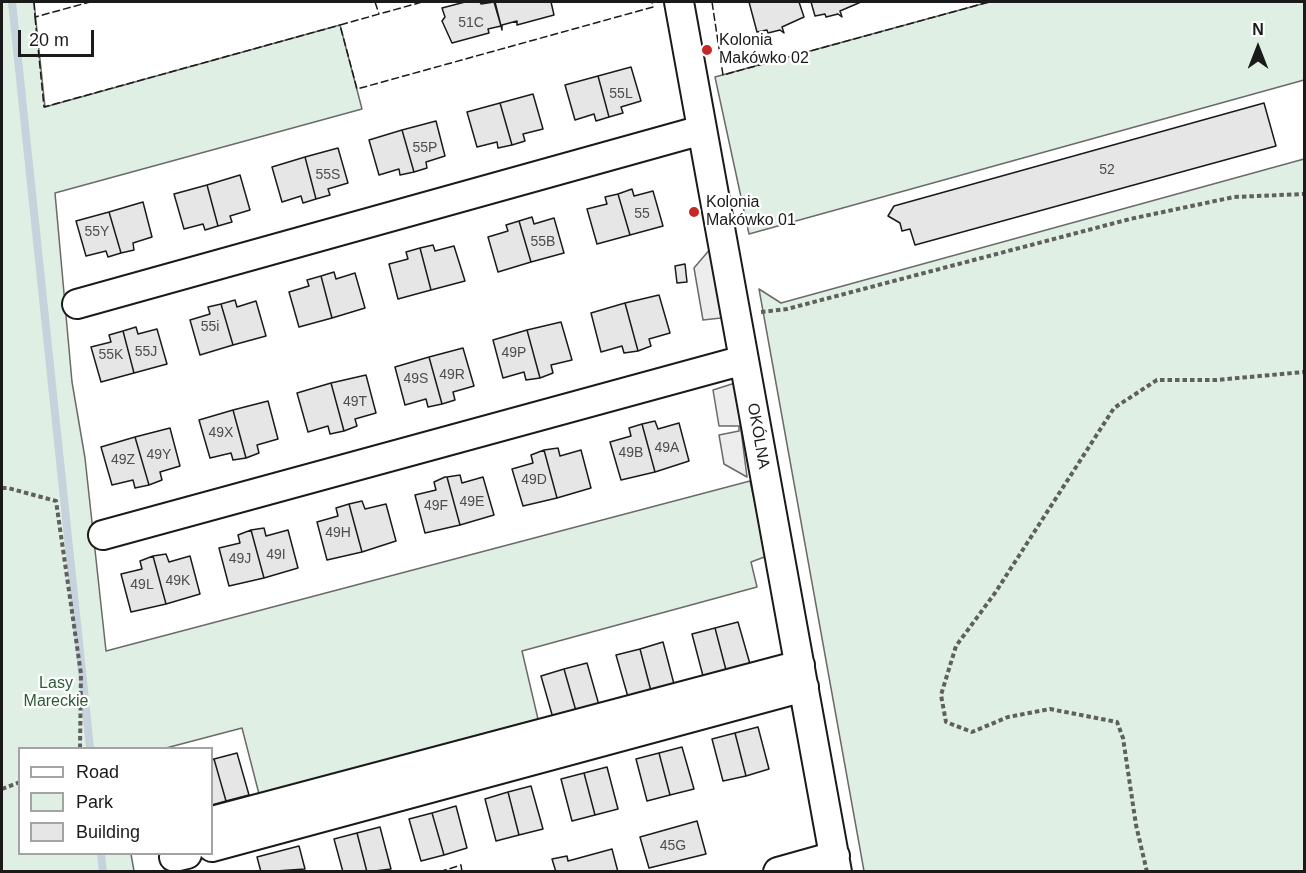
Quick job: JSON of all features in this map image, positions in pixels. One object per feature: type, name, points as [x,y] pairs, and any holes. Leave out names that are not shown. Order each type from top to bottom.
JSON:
[{"type":"street","name":"OKÓLNA","points":[[679,2],[836,864]]},
{"type":"street","points":[[77,304],[702,130]]},
{"type":"street","points":[[103,535],[744,360]]},
{"type":"street","points":[[213,821],[802,676]]},
{"type":"street","points":[[213,847],[802,676]]},
{"type":"street","points":[[778,872],[836,864]]},
{"type":"path","points":[[735,315],[787,309],[1130,219],[1234,197],[1305,194]]},
{"type":"path","points":[[1147,872],[1136,825],[1123,738],[1117,722],[1050,709],[1008,717],[972,732],[946,722],[941,694],[956,646],[995,593],[1114,408],[1157,380],[1216,380],[1305,372]]},
{"type":"path","points":[[2,489],[8,488],[56,501],[81,674],[80,747]]},
{"type":"path","points":[[2,789],[18,783]]},
{"type":"green space","name":"Lasy Mareckie","points":[[2,2],[34,2],[45,107],[340,25],[362,109],[55,193],[72,382],[85,458],[106,651],[750,481],[767,556],[751,562],[757,587],[522,651],[538,719],[259,794],[242,728],[170,747],[18,747],[18,855],[131,855],[134,871],[2,872]]},
{"type":"green space","points":[[989,2],[1304,2],[1304,80],[749,234],[715,77]]},
{"type":"green space","points":[[1304,159],[1304,871],[864,871],[759,289],[781,303]]},
{"type":"shaded area","points":[[711,248],[721,318],[703,320],[694,268]]},
{"type":"shaded area","points":[[735,383],[747,477],[724,464],[719,435],[739,431],[739,426],[719,426],[713,390]]},
{"type":"building","points":[[465,2],[480,2],[481,4],[494,2],[501,26],[488,29],[489,33],[452,43],[442,21],[445,17],[442,8]]},
{"type":"building","points":[[495,2],[551,2],[554,15],[517,25],[517,21],[502,25],[502,30]]},
{"type":"building","points":[[749,2],[799,2],[804,17],[782,27],[784,33],[780,30],[768,33],[767,30],[757,32]]},
{"type":"building","points":[[811,2],[861,2],[840,11],[842,17],[838,14],[826,17],[825,14],[815,16]]},
{"type":"building","points":[[631,67],[641,101],[621,107],[623,113],[609,117],[598,76]]},
{"type":"building","points":[[598,76],[609,117],[596,121],[594,114],[575,120],[565,85]]},
{"type":"building","points":[[533,94],[543,129],[523,134],[525,141],[512,145],[500,103]]},
{"type":"building","points":[[500,103],[512,145],[498,148],[497,142],[477,147],[467,112]]},
{"type":"building","points":[[1264,103],[1276,146],[915,245],[910,229],[902,231],[900,223],[888,216],[894,206]]},
{"type":"building","points":[[436,121],[445,156],[426,162],[427,168],[414,172],[402,130]]},
{"type":"building","points":[[402,130],[414,172],[400,175],[399,169],[379,175],[369,140]]},
{"type":"building","points":[[338,148],[348,183],[328,189],[330,195],[316,199],[305,157]]},
{"type":"building","points":[[305,157],[316,199],[303,203],[301,196],[282,202],[272,167]]},
{"type":"building","points":[[240,175],[250,210],[230,216],[232,222],[218,226],[207,185]]},
{"type":"building","points":[[207,185],[218,226],[205,230],[203,224],[184,229],[174,194]]},
{"type":"building","points":[[632,189],[634,196],[653,191],[663,226],[630,235],[618,194]]},
{"type":"building","points":[[618,194],[630,235],[597,244],[587,209],[607,204],[605,197]]},
{"type":"building","points":[[143,202],[152,237],[133,243],[134,250],[121,253],[109,212]]},
{"type":"building","points":[[109,212],[121,253],[108,257],[106,251],[86,256],[76,221]]},
{"type":"building","points":[[532,217],[534,224],[554,218],[564,253],[531,262],[519,221]]},
{"type":"building","points":[[519,221],[531,262],[498,272],[488,237],[508,231],[506,225]]},
{"type":"building","points":[[433,245],[435,251],[454,246],[465,281],[431,290],[420,248]]},
{"type":"building","points":[[420,248],[431,290],[398,299],[389,264],[408,259],[406,252]]},
{"type":"building","points":[[685,264],[687,282],[677,283],[675,266]]},
{"type":"building","points":[[334,272],[336,279],[355,273],[365,308],[332,318],[321,276]]},
{"type":"building","points":[[321,276],[332,318],[299,327],[289,292],[309,286],[307,280]]},
{"type":"building","points":[[659,295],[670,333],[649,339],[651,346],[638,351],[625,303]]},
{"type":"building","points":[[235,300],[237,307],[256,301],[266,336],[233,345],[221,304]]},
{"type":"building","points":[[625,303],[638,351],[624,353],[622,346],[601,352],[591,313]]},
{"type":"building","points":[[221,304],[233,345],[200,355],[190,320],[210,314],[208,307]]},
{"type":"building","points":[[561,322],[572,360],[551,365],[553,373],[540,378],[527,330]]},
{"type":"building","points":[[136,327],[138,334],[157,329],[167,364],[134,373],[123,331]]},
{"type":"building","points":[[527,330],[540,378],[526,380],[524,372],[503,378],[493,340]]},
{"type":"building","points":[[123,331],[134,373],[101,382],[91,347],[111,342],[109,335]]},
{"type":"building","points":[[463,348],[474,386],[453,392],[455,400],[442,404],[429,357]]},
{"type":"building","points":[[429,357],[442,404],[428,407],[426,399],[405,405],[395,367]]},
{"type":"building","points":[[366,375],[376,413],[355,419],[357,426],[344,431],[331,383]]},
{"type":"building","points":[[331,383],[344,431],[330,434],[328,426],[308,432],[297,393]]},
{"type":"building","points":[[268,401],[278,439],[257,445],[259,453],[246,458],[233,410]]},
{"type":"building","points":[[233,410],[246,458],[233,460],[231,453],[210,458],[199,420]]},
{"type":"building","points":[[655,421],[658,429],[679,423],[689,461],[655,472],[642,424]]},
{"type":"building","points":[[642,424],[655,472],[621,480],[610,442],[631,436],[629,428]]},
{"type":"building","points":[[170,428],[180,466],[160,472],[162,480],[149,485],[135,437]]},
{"type":"building","points":[[135,437],[149,485],[135,488],[133,480],[112,485],[101,447]]},
{"type":"building","points":[[558,448],[560,456],[581,450],[591,488],[557,498],[544,450]]},
{"type":"building","points":[[544,450],[557,498],[523,506],[512,469],[533,463],[531,455]]},
{"type":"building","points":[[460,475],[462,483],[483,477],[494,515],[460,525],[447,477]]},
{"type":"building","points":[[447,477],[460,525],[425,533],[415,495],[436,490],[434,482]]},
{"type":"building","points":[[362,501],[365,509],[386,504],[396,541],[362,552],[349,504]]},
{"type":"building","points":[[349,504],[362,552],[327,560],[317,522],[338,516],[336,508]]},
{"type":"building","points":[[264,528],[266,536],[288,530],[298,568],[264,578],[251,530]]},
{"type":"building","points":[[251,530],[264,578],[229,586],[219,548],[240,543],[238,535]]},
{"type":"building","points":[[166,554],[169,562],[190,556],[200,594],[166,604],[153,556]]},
{"type":"building","points":[[153,556],[166,604],[131,612],[121,574],[142,569],[140,561]]},
{"type":"building","points":[[738,622],[750,664],[726,670],[715,628]]},
{"type":"building","points":[[715,628],[726,670],[703,676],[692,634]]},
{"type":"building","points":[[663,642],[674,684],[651,691],[640,649]]},
{"type":"building","points":[[640,649],[651,691],[628,697],[616,655]]},
{"type":"building","points":[[587,663],[599,705],[576,711],[564,669]]},
{"type":"building","points":[[564,669],[576,711],[553,718],[541,676]]},
{"type":"building","points":[[758,727],[769,769],[746,776],[735,733]]},
{"type":"building","points":[[735,733],[746,776],[723,781],[712,739]]},
{"type":"building","points":[[682,747],[694,789],[670,795],[659,753]]},
{"type":"building","points":[[237,753],[249,795],[226,801],[214,759]]},
{"type":"building","points":[[659,753],[670,795],[647,801],[636,759]]},
{"type":"building","points":[[213,760],[226,801],[213,805]]},
{"type":"building","points":[[607,767],[618,809],[595,815],[584,773]]},
{"type":"building","points":[[584,773],[595,815],[572,821],[561,779]]},
{"type":"building","points":[[531,786],[543,829],[519,835],[508,792]]},
{"type":"building","points":[[508,792],[519,835],[496,841],[485,799]]},
{"type":"building","points":[[456,806],[467,848],[444,855],[432,813]]},
{"type":"building","points":[[432,813],[444,855],[421,861],[409,819]]},
{"type":"building","points":[[697,821],[706,854],[649,868],[640,837]]},
{"type":"building","points":[[380,827],[391,869],[367,872],[357,833]]},
{"type":"building","points":[[357,833],[367,872],[343,872],[334,839]]},
{"type":"building","points":[[299,846],[305,869],[261,872],[257,857]]},
{"type":"building","points":[[612,849],[618,872],[556,872],[552,859],[567,856],[568,861]]},
{"type":"waterway","points":[[12,2],[90,747]]},
{"type":"waterway","points":[[101,855],[103,872]]},
{"type":"fence","points":[[34,2],[35,17],[90,2]]},
{"type":"fence","points":[[375,2],[379,14]]},
{"type":"fence","points":[[422,2],[340,25],[357,89],[653,7],[652,2]]},
{"type":"fence","points":[[712,2],[723,75],[989,2]]},
{"type":"fence","points":[[35,17],[44,107],[340,25]]},
{"type":"fence","points":[[439,872],[461,865],[462,872]]},
{"type":"place","name":"Kolonia Makówko 02","points":[[707,50]]},
{"type":"place","name":"Kolonia Makówko 01","points":[[694,212]]}]
